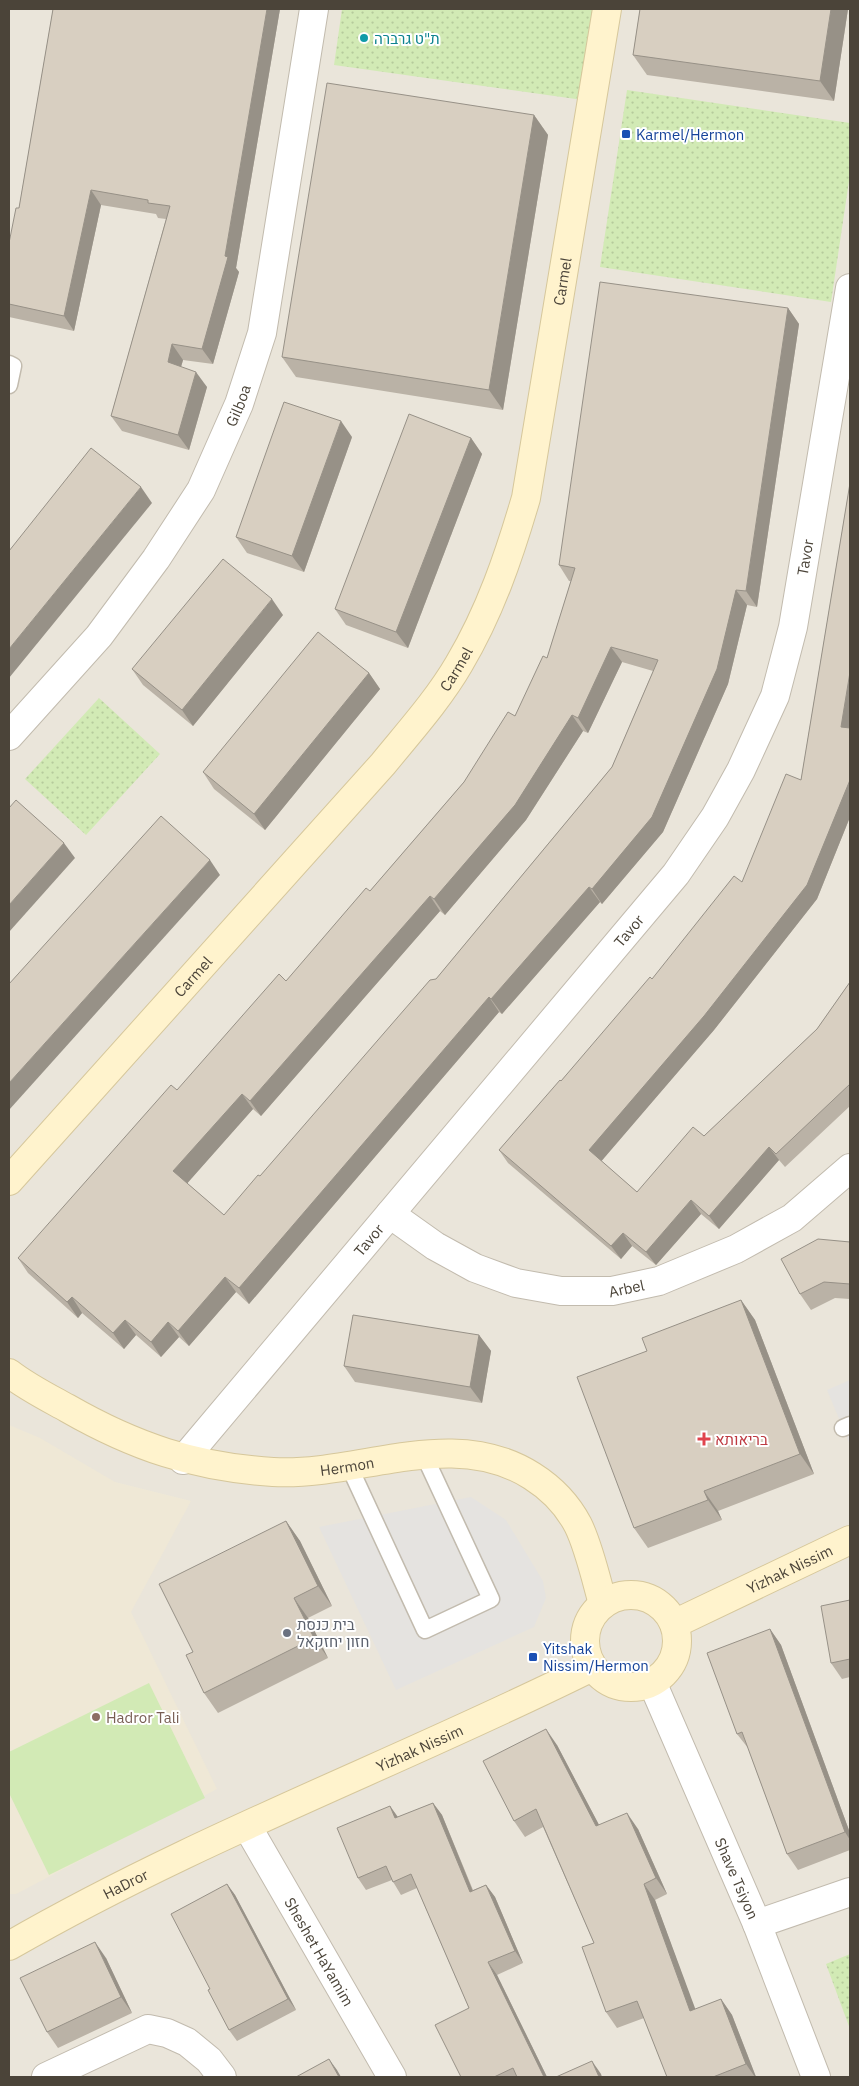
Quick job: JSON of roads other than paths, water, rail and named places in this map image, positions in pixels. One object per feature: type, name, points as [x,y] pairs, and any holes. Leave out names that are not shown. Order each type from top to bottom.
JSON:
[{"type":"street","name":"Gilboa","points":[[9,736],[99,636],[156,559],[201,490],[239,404],[262,333],[314,9]]},
{"type":"street","name":"Carmel","points":[[9,1182],[382,764],[422,716],[459,664],[487,612],[508,560],[526,498],[539,429],[607,9]]},
{"type":"street","name":"Tavor","points":[[183,1460],[676,874],[715,818],[741,770],[775,696],[793,627],[850,288]]},
{"type":"street","name":"Arbel","points":[[390,1214],[436,1246],[475,1268],[516,1283],[561,1291],[612,1291],[659,1281],[736,1249],[792,1218],[850,1168]]},
{"type":"street","name":"Hermon","points":[[14,1379],[126,1439],[183,1460],[275,1472],[349,1466],[424,1454],[462,1453],[515,1465],[562,1500],[579,1526],[604,1604]]},
{"type":"street","name":"Yizhak Nissim","points":[[674,1624],[850,1540]]},
{"type":"street","points":[[630,1594],[644,1596],[656,1602],[667,1612],[674,1624],[677,1646],[674,1657],[661,1676],[652,1682],[626,1687],[613,1684],[592,1667],[585,1645],[585,1633],[595,1612],[616,1597],[630,1594]]},
{"type":"street","name":"Yizhak Nissim","points":[[247,1826],[592,1667]]},
{"type":"street","name":"Shave Tsiyon","points":[[652,1682],[757,1924],[816,2077]]},
{"type":"street","name":"HaDror","points":[[9,1946],[61,1916],[247,1826]]},
{"type":"street","name":"Sheshet HaYamim","points":[[247,1826],[392,2077]]},
{"type":"street","points":[[757,1924],[850,1892]]},
{"type":"street","points":[[46,2077],[148,2030],[167,2033],[187,2042],[208,2060],[222,2077]]},
{"type":"lane","points":[[9,364],[13,366],[9,385]]},
{"type":"lane","points":[[349,1466],[425,1630],[491,1598],[424,1454]]},
{"type":"place","name":"ת\"ט גרברה","points":[[364,38]]},
{"type":"place","name":"Karmel/Hermon","points":[[626,134]]},
{"type":"place","name":"בריאותא","points":[[704,1439]]},
{"type":"place","name":"בית כנסת חזון יחזקאל","points":[[287,1633]]},
{"type":"place","name":"Yitshak Nissim/Hermon","points":[[533,1657]]},
{"type":"place","name":"Hadror Tali","points":[[96,1717]]}]
